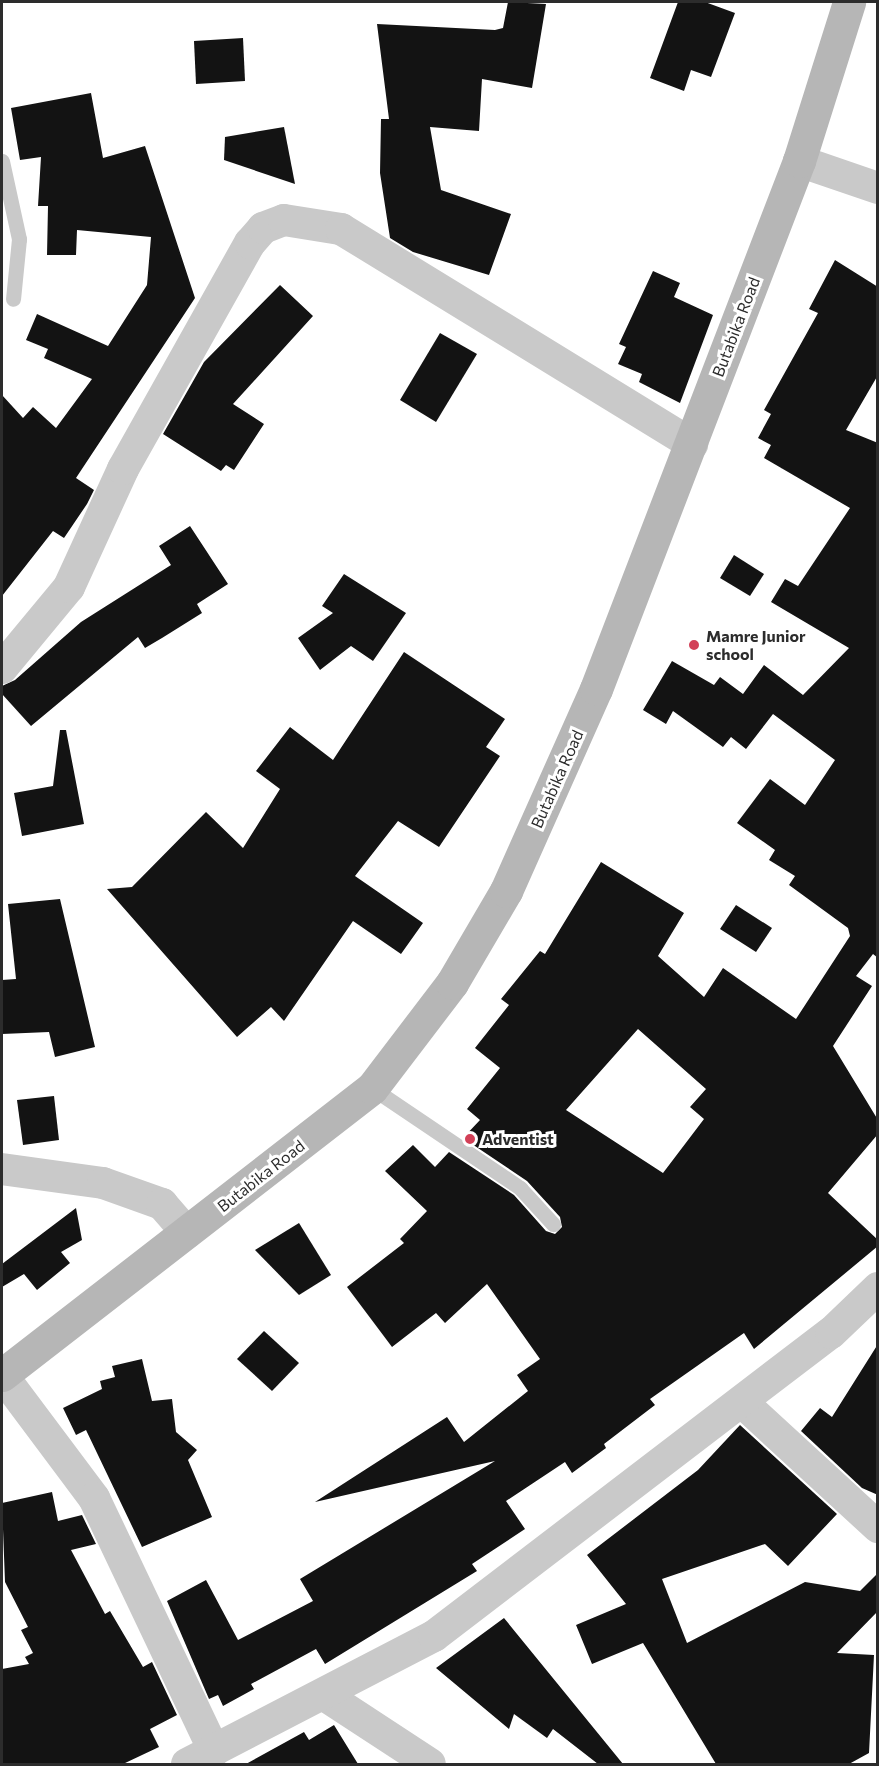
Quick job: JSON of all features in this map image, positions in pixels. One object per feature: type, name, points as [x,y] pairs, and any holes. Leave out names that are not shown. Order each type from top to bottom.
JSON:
[{"type":"main road","name":"Butabika Road","points":[[2,1375],[372,1088],[452,983],[506,891],[596,689],[692,444],[798,161],[849,2]]},
{"type":"street","points":[[798,161],[878,188]]},
{"type":"street","points":[[2,668],[69,587],[128,459],[250,243],[263,228],[284,220],[340,229],[692,444]]},
{"type":"street","points":[[2,1168],[103,1184],[162,1204],[187,1233]]},
{"type":"street","points":[[2,1375],[94,1498],[201,1758],[326,1696],[434,1636],[831,1333],[878,1288]]},
{"type":"street","points":[[742,1401],[878,1527]]},
{"type":"street","points":[[326,1696],[430,1764]]},
{"type":"lane","points":[[2,161],[19,239],[13,299]]},
{"type":"lane","points":[[372,1088],[520,1188],[553,1224]]},
{"type":"building","points":[[508,2],[546,4],[532,88],[482,79],[479,131],[430,127],[441,190],[511,214],[489,275],[413,252],[390,238],[380,173],[381,119],[389,119],[377,24],[495,30],[503,28]]},
{"type":"building","points":[[678,2],[705,2],[735,13],[711,77],[691,70],[684,91],[650,78]]},
{"type":"building","points":[[243,38],[245,81],[196,84],[194,41]]},
{"type":"building","points":[[91,93],[103,158],[145,146],[195,298],[76,478],[94,490],[87,504],[64,538],[53,531],[2,596],[2,395],[23,418],[33,407],[56,428],[92,379],[44,358],[48,349],[26,340],[37,314],[108,346],[147,285],[151,237],[77,230],[76,255],[47,255],[48,206],[38,206],[41,157],[20,160],[11,108]]},
{"type":"building","points":[[284,127],[295,184],[224,160],[225,137]]},
{"type":"building","points":[[835,260],[878,287],[878,375],[846,430],[878,443],[878,958],[873,954],[856,976],[872,986],[833,1046],[878,1120],[878,1134],[828,1193],[878,1240],[878,1246],[754,1349],[744,1333],[650,1399],[655,1405],[604,1444],[606,1448],[572,1473],[565,1462],[506,1501],[525,1529],[472,1564],[477,1571],[325,1664],[316,1649],[251,1684],[254,1689],[223,1706],[218,1695],[209,1699],[167,1601],[206,1580],[238,1640],[313,1601],[300,1579],[495,1461],[315,1502],[447,1417],[464,1442],[528,1391],[517,1375],[540,1359],[487,1284],[445,1323],[436,1313],[392,1347],[347,1287],[404,1243],[400,1239],[427,1211],[385,1171],[413,1145],[435,1167],[449,1152],[514,1195],[546,1231],[555,1234],[562,1227],[560,1217],[527,1181],[463,1138],[480,1120],[467,1109],[500,1068],[475,1048],[509,1005],[501,999],[540,951],[545,954],[601,862],[684,913],[658,956],[704,997],[723,968],[796,1019],[850,936],[848,928],[789,885],[795,876],[769,860],[775,850],[737,823],[770,779],[805,805],[835,760],[773,714],[746,749],[731,737],[723,747],[673,711],[666,724],[643,710],[672,661],[714,685],[720,677],[743,694],[764,665],[803,695],[849,648],[771,602],[785,579],[798,586],[850,508],[764,458],[771,445],[758,438],[771,414],[764,410],[818,313],[809,309]],"holes":[[[638,1029],[706,1089],[690,1107],[704,1119],[663,1173],[566,1110]]]},
{"type":"building","points":[[653,271],[680,283],[674,297],[713,315],[680,403],[639,382],[642,374],[618,364],[626,347],[619,344]]},
{"type":"building","points":[[280,285],[313,316],[233,404],[264,424],[234,470],[226,465],[221,471],[163,434],[204,362]]},
{"type":"building","points":[[440,333],[477,354],[436,422],[400,400]]},
{"type":"building","points":[[190,526],[228,584],[197,604],[202,613],[162,638],[145,648],[138,637],[31,726],[2,694],[2,686],[15,680],[81,622],[171,565],[159,546]]},
{"type":"building","points":[[734,555],[764,574],[750,596],[720,578]]},
{"type":"building","points":[[344,574],[406,613],[373,661],[351,646],[320,670],[298,638],[333,613],[322,606]]},
{"type":"building","points":[[404,652],[505,719],[486,747],[500,756],[439,847],[398,821],[355,876],[423,923],[401,954],[353,921],[284,1021],[271,1007],[237,1037],[107,889],[132,887],[206,812],[243,848],[280,789],[256,771],[290,727],[333,760]]},
{"type":"building","points":[[60,730],[66,730],[84,824],[22,836],[14,793],[53,786]]},
{"type":"building","points":[[60,899],[95,1047],[55,1057],[49,1032],[2,1034],[2,980],[16,979],[8,904]]},
{"type":"building","points":[[736,905],[772,928],[756,952],[720,929]]},
{"type":"building","points":[[54,1096],[59,1140],[23,1145],[17,1100]]},
{"type":"building","points":[[76,1208],[82,1240],[61,1252],[70,1263],[37,1290],[24,1274],[2,1287],[2,1264]]},
{"type":"building","points":[[299,1223],[331,1275],[299,1295],[255,1250]]},
{"type":"building","points":[[264,1331],[299,1363],[272,1391],[237,1359]]},
{"type":"building","points":[[878,1344],[878,1495],[862,1488],[801,1431],[820,1408],[832,1417]]},
{"type":"building","points":[[142,1359],[152,1401],[172,1399],[176,1432],[197,1450],[188,1460],[212,1517],[142,1547],[86,1430],[76,1435],[63,1408],[102,1389],[100,1381],[115,1377],[112,1366]]},
{"type":"building","points":[[740,1425],[837,1514],[788,1566],[765,1544],[662,1579],[687,1643],[805,1582],[860,1591],[878,1573],[878,1611],[837,1653],[874,1655],[869,1753],[849,1764],[716,1764],[643,1643],[592,1664],[576,1625],[626,1604],[587,1555],[698,1470]]},
{"type":"building","points":[[52,1492],[58,1521],[82,1515],[96,1544],[71,1550],[105,1614],[110,1611],[143,1667],[152,1662],[177,1715],[150,1729],[159,1747],[123,1764],[2,1764],[2,1669],[29,1664],[25,1657],[33,1653],[21,1630],[28,1627],[5,1582],[2,1503]]},
{"type":"building","points":[[504,1618],[623,1764],[598,1764],[553,1729],[547,1738],[514,1714],[509,1729],[436,1668]]},
{"type":"building","points":[[334,1725],[358,1764],[246,1764],[304,1732],[309,1740]]},
{"type":"place","name":"Mamre Junior school","points":[[694,645]]},
{"type":"place","name":"Adventist","points":[[470,1139]]}]
